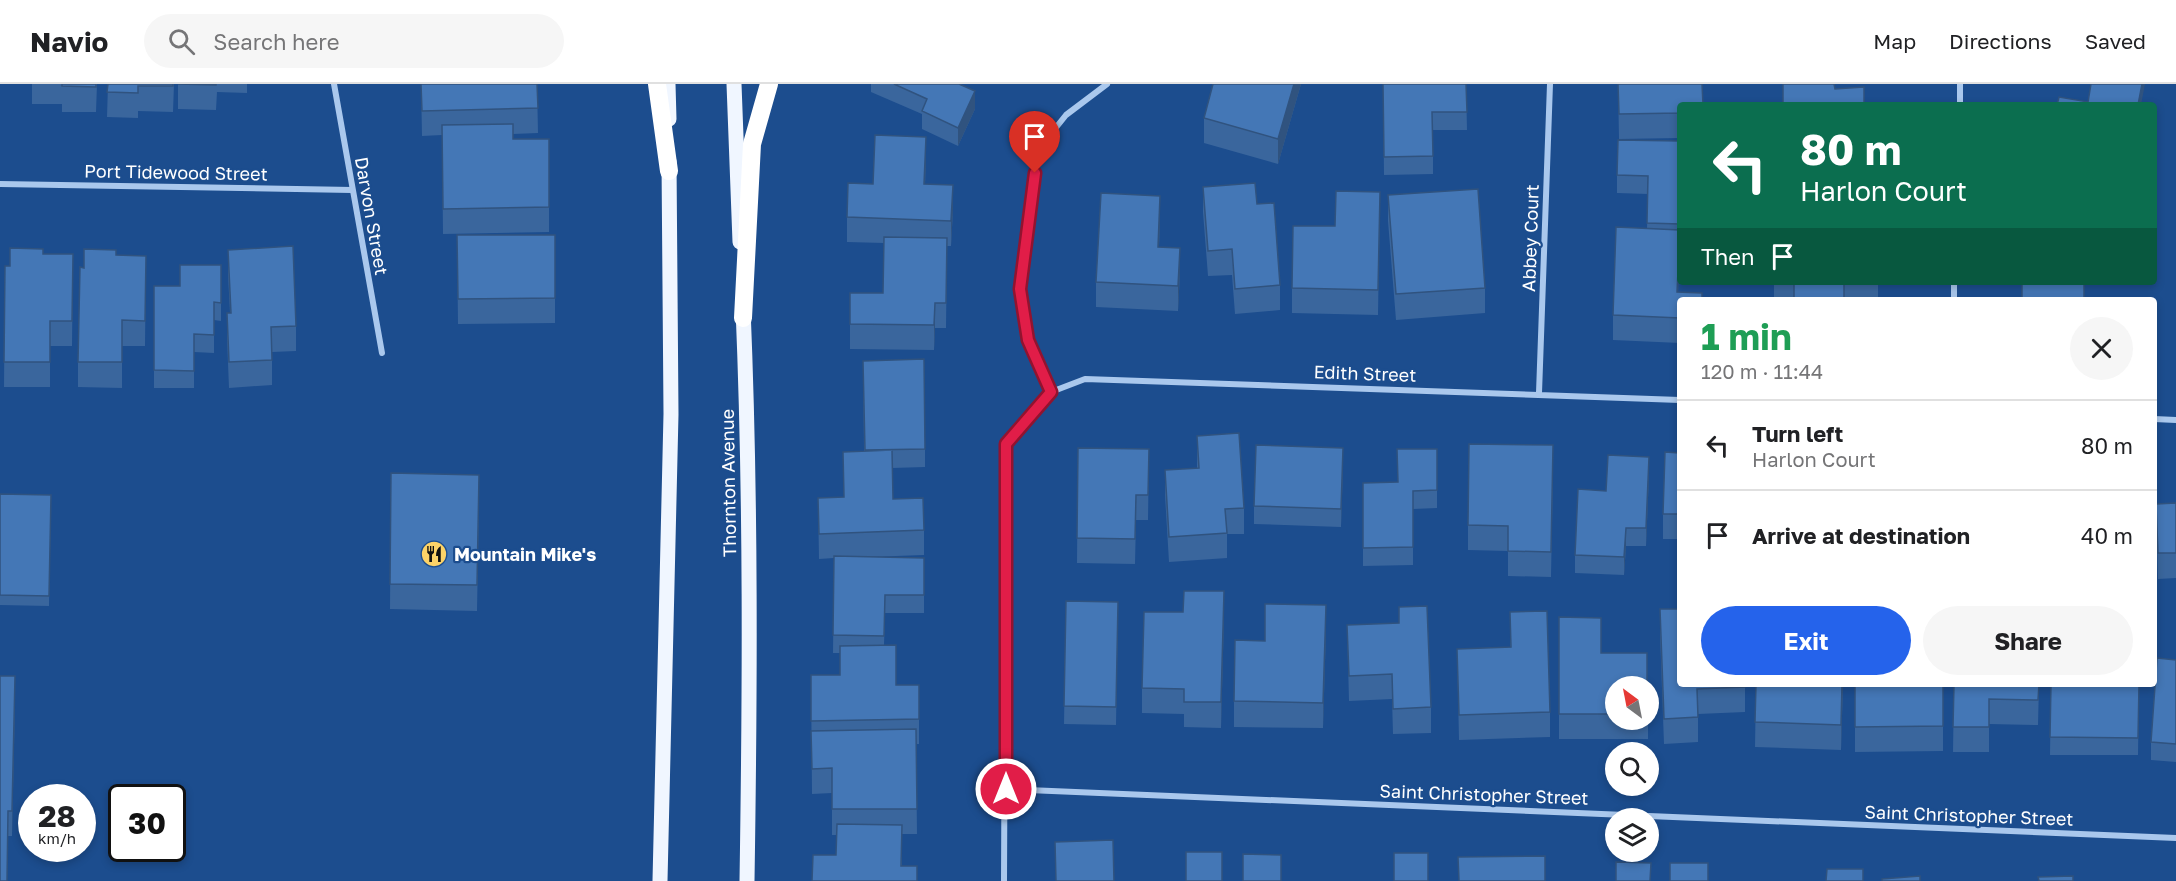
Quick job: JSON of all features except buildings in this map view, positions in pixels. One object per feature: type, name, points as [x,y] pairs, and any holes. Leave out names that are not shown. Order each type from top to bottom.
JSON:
[{"type":"highway","points":[[657,84],[669,171]]},
{"type":"highway","points":[[743,318],[752,144],[769,84]]},
{"type":"main road","points":[[660,881],[671,414],[668,84]]},
{"type":"main road","name":"Thornton Avenue","points":[[734,84],[750,520],[747,881]]},
{"type":"street","name":"Darvon Street","points":[[334,84],[382,353]]},
{"type":"street","points":[[1004,881],[1006,444],[1051,392],[1028,340],[1020,289],[1038,150],[1066,115],[1107,84]]},
{"type":"street","name":"Abbey Court","points":[[1539,393],[1550,84]]},
{"type":"street","points":[[1960,84],[1960,102]]},
{"type":"street","name":"Port Tidewood Street","points":[[0,184],[352,190]]},
{"type":"street","name":"Edith Street","points":[[1051,392],[1085,379],[1539,393],[1677,400]]},
{"type":"street","points":[[2157,419],[2176,420]]},
{"type":"street","name":"Saint Christopher Street","points":[[1006,789],[2176,838]]},
{"type":"place","name":"Mountain Mike's","points":[[434,554]]},
{"type":"route","points":[[1006,789],[1006,444],[1051,392],[1028,340],[1020,289],[1035,173]]}]
